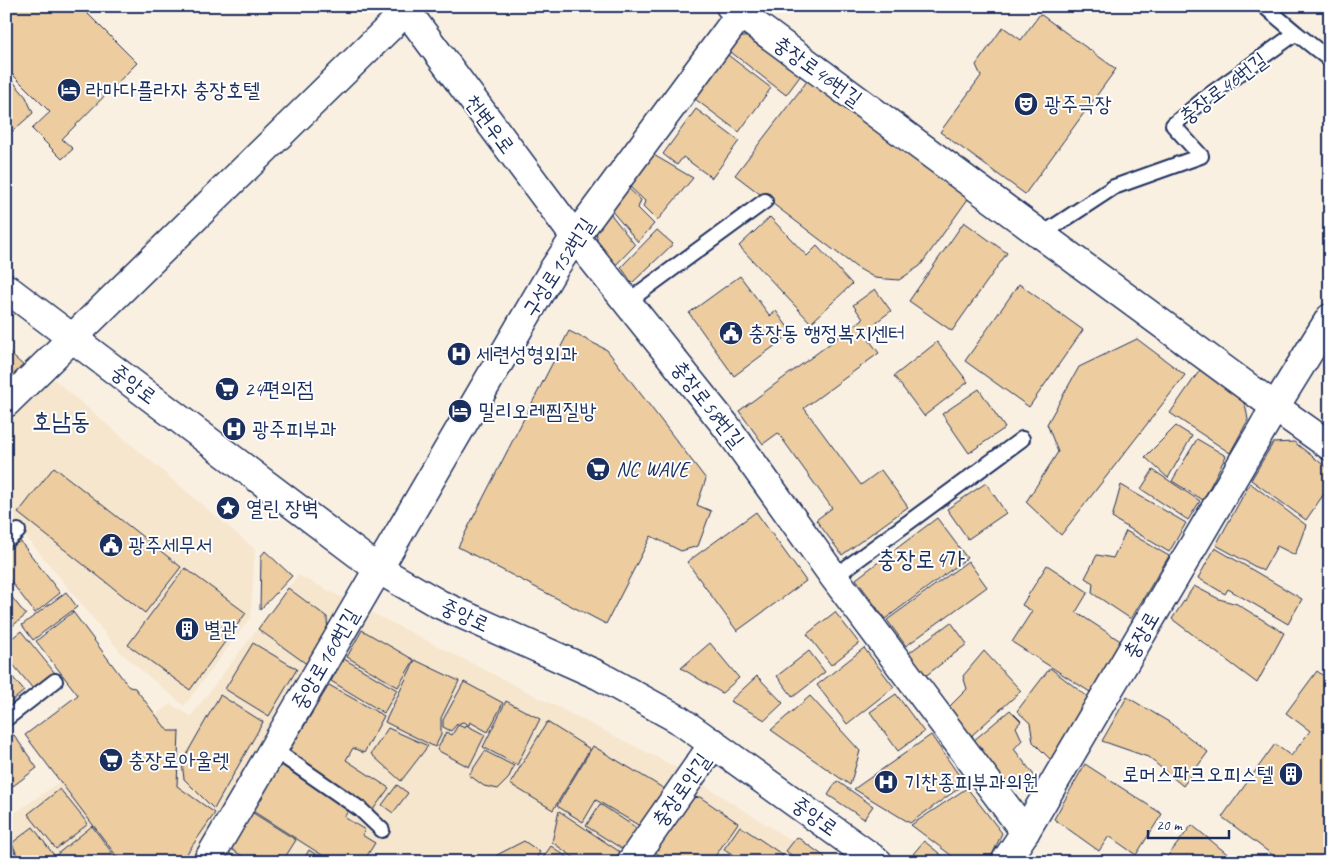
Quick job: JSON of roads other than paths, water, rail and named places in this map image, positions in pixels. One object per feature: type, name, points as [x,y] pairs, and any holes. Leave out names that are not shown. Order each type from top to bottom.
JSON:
[{"type":"street","name":"천변우로","points":[[72,338],[264,150],[404,8],[575,237]]},
{"type":"street","name":"구성로152번길","points":[[378,569],[548,278],[575,237],[739,9]]},
{"type":"street","name":"충장로46번길","points":[[739,9],[1274,407]]},
{"type":"street","name":"충장로58번길","points":[[575,237],[726,426],[834,576],[1025,832]]},
{"type":"street","name":"중앙로","points":[[6,288],[378,569],[439,604],[598,675],[678,718],[878,862]]},
{"type":"street","name":"충장로","points":[[1005,862],[1025,832],[1274,407],[1330,318]]},
{"type":"street","points":[[6,403],[72,338]]},
{"type":"street","points":[[1274,407],[1330,446]]},
{"type":"street","name":"중앙로160번길","points":[[207,862],[378,569]]},
{"type":"street","name":"충장로안길","points":[[631,862],[714,743]]},
{"type":"lane","points":[[1264,6],[1330,60]]},
{"type":"lane","name":"충장로46번길","points":[[1041,235],[1114,187],[1201,156],[1173,125],[1208,96],[1296,33]]},
{"type":"lane","points":[[627,302],[765,201]]},
{"type":"lane","points":[[834,576],[1022,439]]},
{"type":"lane","points":[[6,541],[18,531]]},
{"type":"lane","points":[[6,719],[55,681]]},
{"type":"lane","points":[[272,749],[360,809],[382,830]]},
{"type":"place","name":"라마다플라자 충장호텔","points":[[69,90]]},
{"type":"place","name":"광주극장","points":[[1026,104]]},
{"type":"place","name":"충장동 행정복지센터","points":[[731,333]]},
{"type":"place","name":"세련성형외과","points":[[459,354]]},
{"type":"place","name":"24편의점","points":[[227,389]]},
{"type":"place","name":"밀리오레찜질방","points":[[460,411]]},
{"type":"place","name":"광주피부과","points":[[234,429]]},
{"type":"place","name":"NC WAVE","points":[[598,469]]},
{"type":"place","name":"열린 장벽","points":[[228,508]]},
{"type":"place","name":"광주세무서","points":[[111,545]]},
{"type":"place","name":"별관","points":[[187,629]]},
{"type":"place","name":"충장로아울렛","points":[[111,760]]},
{"type":"place","name":"로머스파크오피스텔","points":[[1291,774]]},
{"type":"place","name":"기찬종피부과의원","points":[[886,782]]},
{"type":"district","name":"호남동","points":[[61,421]]},
{"type":"district","name":"충장로4가","points":[[921,559]]}]
